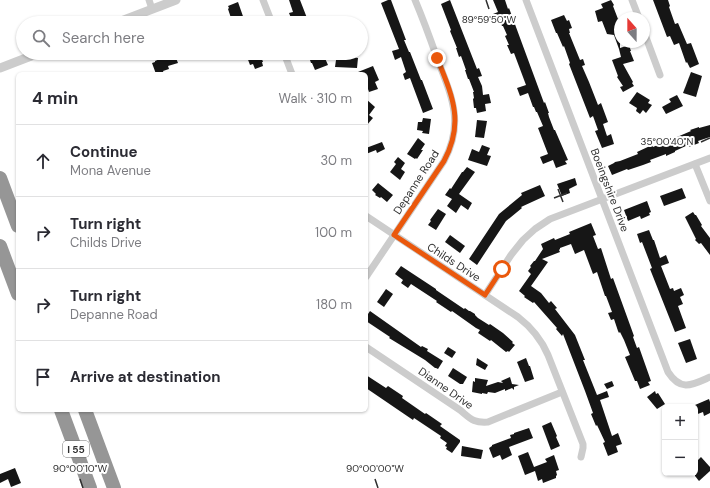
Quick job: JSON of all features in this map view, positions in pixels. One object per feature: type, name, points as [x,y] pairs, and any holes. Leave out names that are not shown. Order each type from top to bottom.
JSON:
[{"type":"highway","points":[[0,178],[16,221]]},
{"type":"highway","points":[[0,246],[16,289]]},
{"type":"highway","name":"I 55","points":[[62,412],[90,488]]},
{"type":"highway","name":"I 55","points":[[86,412],[114,488]]},
{"type":"street","points":[[149,0],[152,9]]},
{"type":"street","points":[[134,16],[176,0]]},
{"type":"street","points":[[263,0],[269,16]]},
{"type":"street","name":"Depanne Road","points":[[368,274],[444,161],[449,151],[454,130],[455,112],[450,93],[415,0]]},
{"type":"street","name":"Boeingshire Drive","points":[[526,0],[668,372],[680,384],[687,385],[710,377]]},
{"type":"street","points":[[632,0],[637,12]]},
{"type":"street","points":[[650,48],[660,75]]},
{"type":"street","points":[[0,68],[21,60]]},
{"type":"street","points":[[287,60],[291,72]]},
{"type":"street","points":[[485,295],[511,255],[523,240],[550,219],[710,158]]},
{"type":"street","points":[[695,164],[710,201]]},
{"type":"street","name":"Childs Drive","points":[[368,217],[485,295],[524,322],[534,332],[546,350],[583,444],[581,457]]},
{"type":"street","name":"Dianne Drive","points":[[368,348],[475,421],[479,422],[488,422],[562,392]]},
{"type":"building","points":[[289,0],[300,0],[306,16],[290,16],[289,13],[293,12]]},
{"type":"building","points":[[391,0],[406,40],[404,40],[433,109],[423,113],[410,78],[405,80],[403,74],[406,72],[401,57],[395,60],[392,51],[399,49],[381,3]]},
{"type":"building","points":[[450,0],[477,69],[479,68],[482,76],[478,77],[482,86],[483,95],[489,94],[491,103],[485,104],[486,111],[477,113],[476,108],[474,108],[474,92],[468,79],[461,56],[459,57],[441,4]]},
{"type":"building","points":[[493,0],[505,0],[508,9],[509,8],[544,103],[545,102],[554,130],[568,160],[565,161],[567,164],[556,168],[553,160],[543,164],[540,157],[548,154],[538,128],[543,126],[537,112],[533,107],[528,93],[520,96],[517,88],[526,85],[514,53],[511,54],[507,45],[509,45],[505,36],[507,35],[503,26],[499,19],[496,20],[493,14],[498,12]]},
{"type":"building","points":[[611,0],[614,5],[615,12],[614,12],[614,35],[607,34],[602,21],[598,22],[595,11],[603,8],[601,4]]},
{"type":"building","points":[[653,0],[668,0],[675,24],[678,23],[687,44],[691,43],[699,64],[690,68],[687,62],[686,63],[679,43],[674,45],[670,36],[667,37]]},
{"type":"building","points":[[238,2],[243,16],[230,16],[228,6]]},
{"type":"building","points":[[564,15],[567,21],[569,20],[572,28],[569,29],[569,33],[580,60],[583,59],[585,65],[582,66],[598,105],[601,103],[608,122],[603,124],[607,136],[611,134],[614,144],[602,148],[595,131],[598,130],[593,116],[590,118],[569,64],[570,63],[564,46],[563,47],[556,33],[551,20]]},
{"type":"building","points":[[630,48],[634,61],[623,64],[634,86],[623,92],[620,87],[623,86],[617,77],[618,76],[612,60],[621,57],[619,49]]},
{"type":"building","points":[[177,60],[178,63],[168,66],[169,69],[163,72],[155,72],[152,63],[155,61]]},
{"type":"building","points":[[248,60],[262,60],[263,62],[263,66],[255,69],[253,64],[250,65]]},
{"type":"building","points":[[310,60],[326,60],[328,65],[315,70]]},
{"type":"building","points":[[336,60],[358,60],[357,68],[335,67]]},
{"type":"building","points":[[373,66],[379,80],[375,82],[378,89],[369,92],[368,72],[358,72]]},
{"type":"building","points":[[691,72],[702,76],[696,97],[683,93]]},
{"type":"building","points":[[637,92],[650,100],[648,103],[652,105],[646,113],[643,110],[640,114],[636,111],[637,108],[629,103]]},
{"type":"building","points":[[677,95],[683,106],[666,114],[662,107],[671,102],[669,99]]},
{"type":"building","points":[[368,101],[375,107],[369,115],[373,118],[368,124]]},
{"type":"building","points":[[423,118],[431,119],[429,134],[422,133],[423,131],[417,130],[418,122],[422,122]]},
{"type":"building","points":[[477,120],[487,121],[484,138],[475,137]]},
{"type":"building","points":[[710,125],[710,137],[698,141],[699,143],[689,147],[688,145],[666,156],[666,154],[650,160],[651,162],[612,175],[608,166],[615,162],[638,154],[637,152],[652,145],[653,147],[691,131],[690,130]]},
{"type":"building","points":[[418,138],[425,144],[417,159],[415,159],[407,154]]},
{"type":"building","points":[[382,142],[385,149],[377,153],[376,150],[368,153],[368,147]]},
{"type":"building","points":[[482,145],[490,148],[487,155],[491,156],[487,166],[468,160],[472,149],[479,152]]},
{"type":"building","points":[[398,157],[405,163],[401,169],[405,172],[400,180],[390,172],[396,164],[394,162]]},
{"type":"building","points":[[467,167],[475,172],[459,194],[472,203],[468,210],[461,205],[456,213],[447,206],[452,199],[445,195]]},
{"type":"building","points":[[575,178],[577,185],[569,189],[570,193],[562,196],[557,184]]},
{"type":"building","points":[[378,183],[393,195],[387,202],[381,197],[380,198],[375,195],[376,194],[372,190]]},
{"type":"building","points":[[540,185],[545,196],[521,207],[522,208],[506,221],[477,265],[469,259],[499,214],[522,195],[521,193]]},
{"type":"building","points":[[682,188],[686,198],[664,206],[660,196]]},
{"type":"building","points":[[647,201],[651,212],[649,213],[650,215],[641,219],[640,216],[628,221],[624,210]]},
{"type":"building","points":[[438,209],[446,214],[436,230],[428,225]]},
{"type":"building","points":[[693,212],[710,238],[710,255],[701,243],[699,244],[695,240],[696,239],[685,217]]},
{"type":"building","points":[[591,223],[596,235],[593,236],[598,249],[601,248],[611,279],[613,278],[634,336],[633,337],[637,348],[639,347],[651,381],[648,382],[650,385],[640,389],[637,381],[635,381],[625,357],[630,355],[620,332],[619,333],[618,331],[614,319],[611,320],[608,313],[612,312],[597,272],[593,274],[584,250],[575,254],[571,244],[560,248],[560,252],[542,259],[548,262],[531,286],[541,293],[549,303],[551,301],[557,308],[555,309],[575,335],[597,395],[607,391],[609,397],[600,400],[612,436],[618,433],[622,444],[616,446],[618,452],[608,456],[603,443],[605,442],[591,414],[593,413],[563,334],[562,336],[556,329],[557,328],[534,302],[533,303],[524,297],[525,296],[519,291],[531,274],[528,271],[531,267],[530,266],[543,249],[541,244],[554,238],[555,240],[570,234],[569,232]]},
{"type":"building","points":[[649,230],[660,258],[666,255],[669,263],[661,266],[670,289],[673,288],[674,291],[681,288],[684,295],[680,297],[683,304],[678,306],[686,328],[675,332],[650,269],[652,268],[642,242],[640,243],[637,234]]},
{"type":"building","points":[[450,235],[465,246],[460,253],[445,242]]},
{"type":"building","points":[[401,266],[464,309],[465,308],[475,314],[478,318],[503,333],[515,345],[509,352],[506,352],[491,340],[490,341],[478,333],[480,330],[411,284],[408,288],[401,283],[403,280],[395,274]]},
{"type":"building","points":[[386,289],[393,294],[384,307],[377,302]]},
{"type":"building","points":[[370,311],[421,347],[422,346],[428,349],[427,351],[443,361],[438,369],[389,338],[390,337],[368,322],[368,314]]},
{"type":"building","points":[[690,339],[697,359],[686,363],[678,343]]},
{"type":"building","points":[[448,347],[456,352],[452,358],[444,353]]},
{"type":"building","points":[[477,358],[488,365],[485,370],[476,365]]},
{"type":"building","points":[[526,358],[534,379],[525,382],[517,362]]},
{"type":"building","points":[[453,368],[467,377],[463,384],[460,384],[448,376]]},
{"type":"building","points":[[368,376],[386,388],[388,386],[403,396],[402,398],[442,424],[440,426],[460,440],[460,442],[452,453],[446,449],[447,447],[445,446],[447,443],[440,438],[441,436],[414,418],[413,420],[368,389]]},
{"type":"building","points":[[510,377],[512,384],[519,385],[514,387],[514,390],[512,388],[505,391],[505,389],[495,393],[488,392],[487,394],[472,392],[473,381],[475,382],[475,378],[488,380],[486,386],[498,382],[503,383],[501,381]]},
{"type":"building","points":[[612,381],[614,386],[607,389],[604,384]]},
{"type":"building","points":[[655,391],[665,404],[662,404],[662,406],[657,409],[647,397]]},
{"type":"building","points":[[709,399],[710,413],[704,416],[703,412],[698,414],[697,404]]},
{"type":"building","points":[[551,422],[560,446],[551,450],[542,426]]},
{"type":"building","points":[[529,428],[533,438],[509,447],[512,455],[502,460],[500,455],[493,458],[489,448],[492,445],[511,438],[510,435],[514,433]]},
{"type":"building","points":[[462,446],[483,450],[481,459],[461,456]]},
{"type":"building","points":[[528,452],[534,467],[547,462],[545,459],[554,455],[559,470],[556,471],[556,478],[543,483],[542,479],[538,481],[535,471],[525,475],[518,456]]},
{"type":"building","points":[[701,457],[710,467],[710,471],[699,481],[695,476],[698,476],[698,460]]},
{"type":"building","points":[[15,468],[21,483],[11,487],[8,479],[0,483],[0,474]]},
{"type":"route","points":[[437,58],[448,84],[454,106],[454,136],[444,161],[394,235],[485,295],[502,269]]}]
